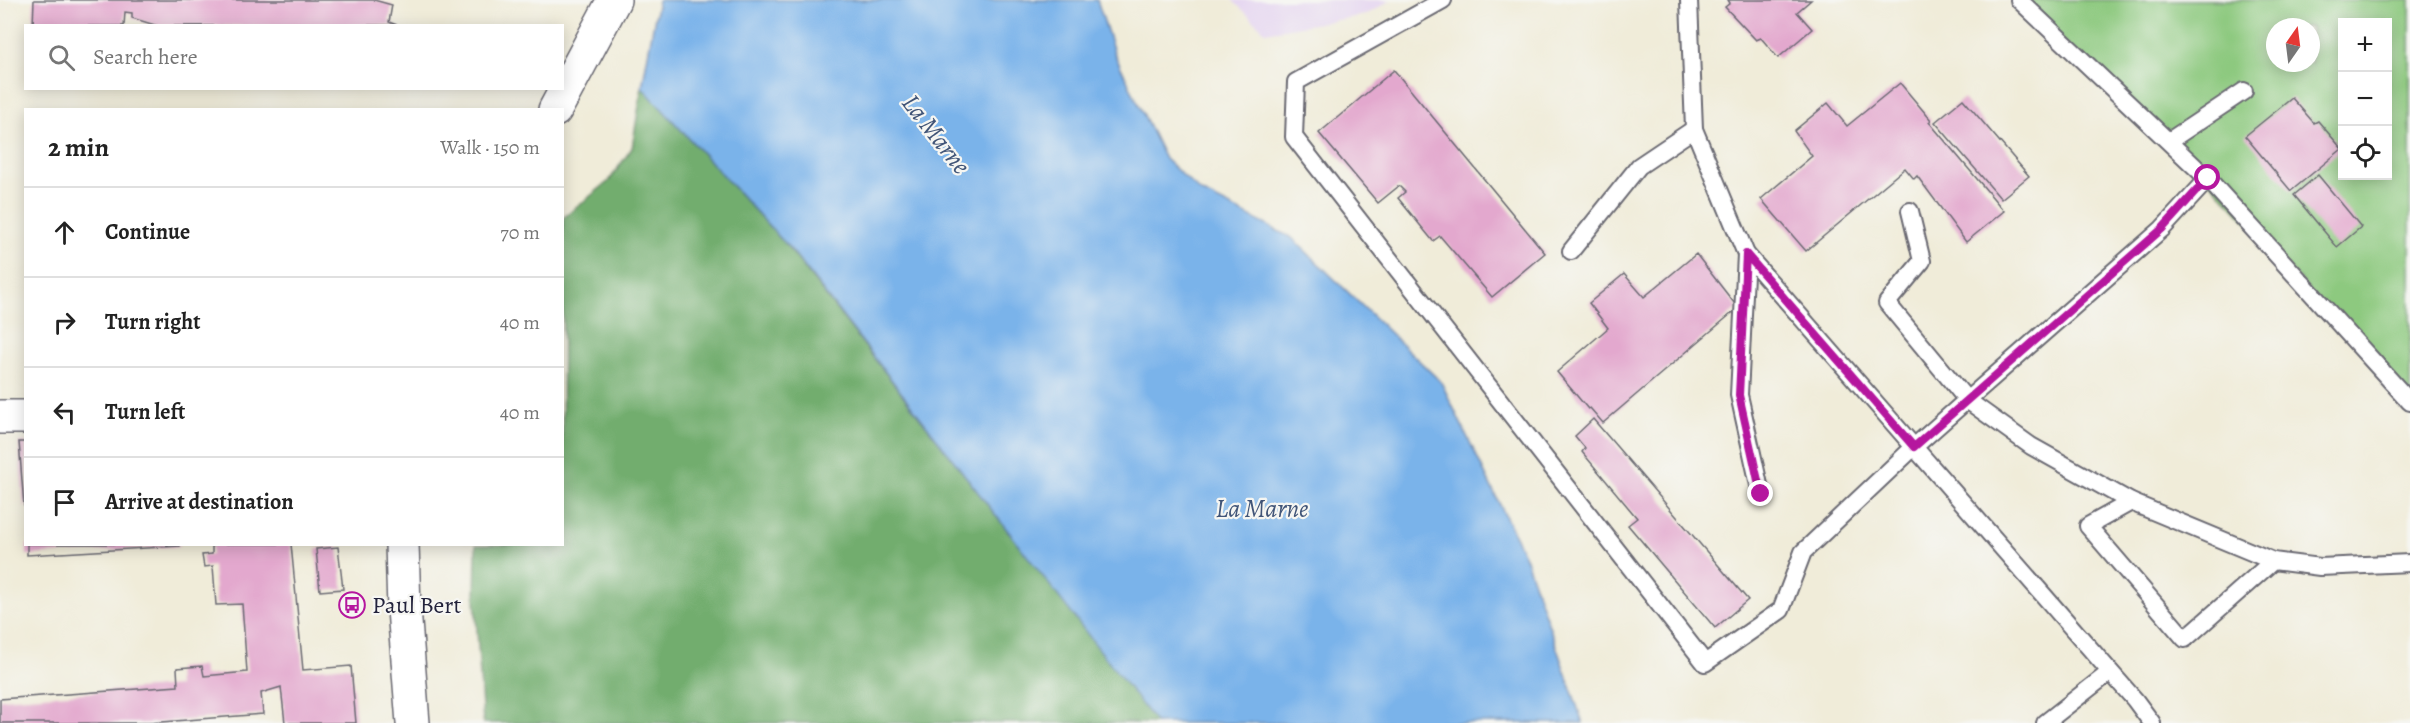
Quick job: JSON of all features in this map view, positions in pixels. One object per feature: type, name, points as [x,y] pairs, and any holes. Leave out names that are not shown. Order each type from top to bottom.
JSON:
[{"type":"main road","points":[[556,108],[614,0]]},
{"type":"main road","points":[[0,417],[24,417]]},
{"type":"main road","points":[[402,546],[404,609],[413,723]]},
{"type":"lane","points":[[1443,0],[1296,82],[1294,136],[1705,663],[1781,610],[1803,552],[1914,447],[2162,229],[2208,178]]},
{"type":"lane","points":[[2019,0],[2208,178],[2410,402]]},
{"type":"lane","points":[[1687,2],[1694,129],[1746,254],[2152,723]]},
{"type":"lane","points":[[2169,141],[2244,91]]},
{"type":"lane","points":[[1571,251],[1639,166],[1694,129]]},
{"type":"lane","points":[[1910,211],[1922,261],[1887,303],[1967,400],[2031,446],[2131,502],[2273,561],[2320,567],[2410,563]]},
{"type":"lane","points":[[1746,254],[1739,395],[1761,494]]},
{"type":"lane","points":[[2131,502],[2088,526],[2185,639],[2273,561]]},
{"type":"lane","points":[[2045,723],[2110,672]]},
{"type":"shaded area","points":[[1232,0],[1391,0],[1366,15],[1266,32]]},
{"type":"green space","points":[[2019,0],[2410,0],[2410,402],[2208,179]]},
{"type":"green space","points":[[642,87],[787,246],[1157,723],[483,723],[475,599],[476,546],[564,546],[564,217],[609,181],[632,148]]},
{"type":"water","name":"La Marne","points":[[658,0],[1097,0],[1115,55],[1165,159],[1201,192],[1292,238],[1441,382],[1525,557],[1583,723],[1156,723],[793,252],[642,87]]},
{"type":"building","points":[[34,0],[374,0],[392,5],[389,22],[394,24],[152,24],[132,18],[132,13],[125,12],[124,24],[33,24]]},
{"type":"building","points":[[1728,0],[1811,0],[1797,12],[1812,29],[1778,58],[1761,38],[1756,40],[1725,7],[1730,3]]},
{"type":"building","points":[[1394,70],[1545,253],[1492,297],[1440,236],[1433,241],[1398,198],[1405,192],[1399,186],[1378,203],[1319,133]]},
{"type":"building","points":[[1900,83],[1931,120],[1929,122],[2004,211],[1966,242],[1917,176],[1914,179],[1905,168],[1806,251],[1761,199],[1812,156],[1794,131],[1828,103],[1847,126]]},
{"type":"building","points":[[2292,98],[2314,123],[2318,121],[2338,144],[2338,152],[2291,191],[2245,136]]},
{"type":"building","points":[[1963,99],[2029,176],[2001,199],[1935,122]]},
{"type":"building","points":[[2318,175],[2361,227],[2337,247],[2294,195]]},
{"type":"building","points":[[1696,254],[1738,308],[1603,423],[1557,372],[1608,328],[1589,303],[1624,274],[1644,297]]},
{"type":"building","points":[[1593,419],[1748,600],[1715,628],[1628,525],[1637,518],[1582,452],[1585,448],[1575,436]]},
{"type":"building","points":[[19,442],[24,442],[24,506]]},
{"type":"building","points":[[27,546],[180,546],[27,555]]},
{"type":"building","points":[[212,546],[291,546],[303,670],[351,666],[356,723],[285,723],[281,687],[261,693],[263,714],[149,723],[0,723],[0,699],[178,686],[177,668],[202,666],[204,676],[247,672],[242,604],[216,605],[213,566],[204,567],[202,555],[212,554]]},
{"type":"building","points":[[338,547],[343,589],[320,591],[316,549]]},
{"type":"place","name":"Paul Bert","points":[[352,605]]},
{"type":"route","points":[[1761,494],[1739,395],[1746,254],[1914,447],[2162,229],[2208,178]]}]
